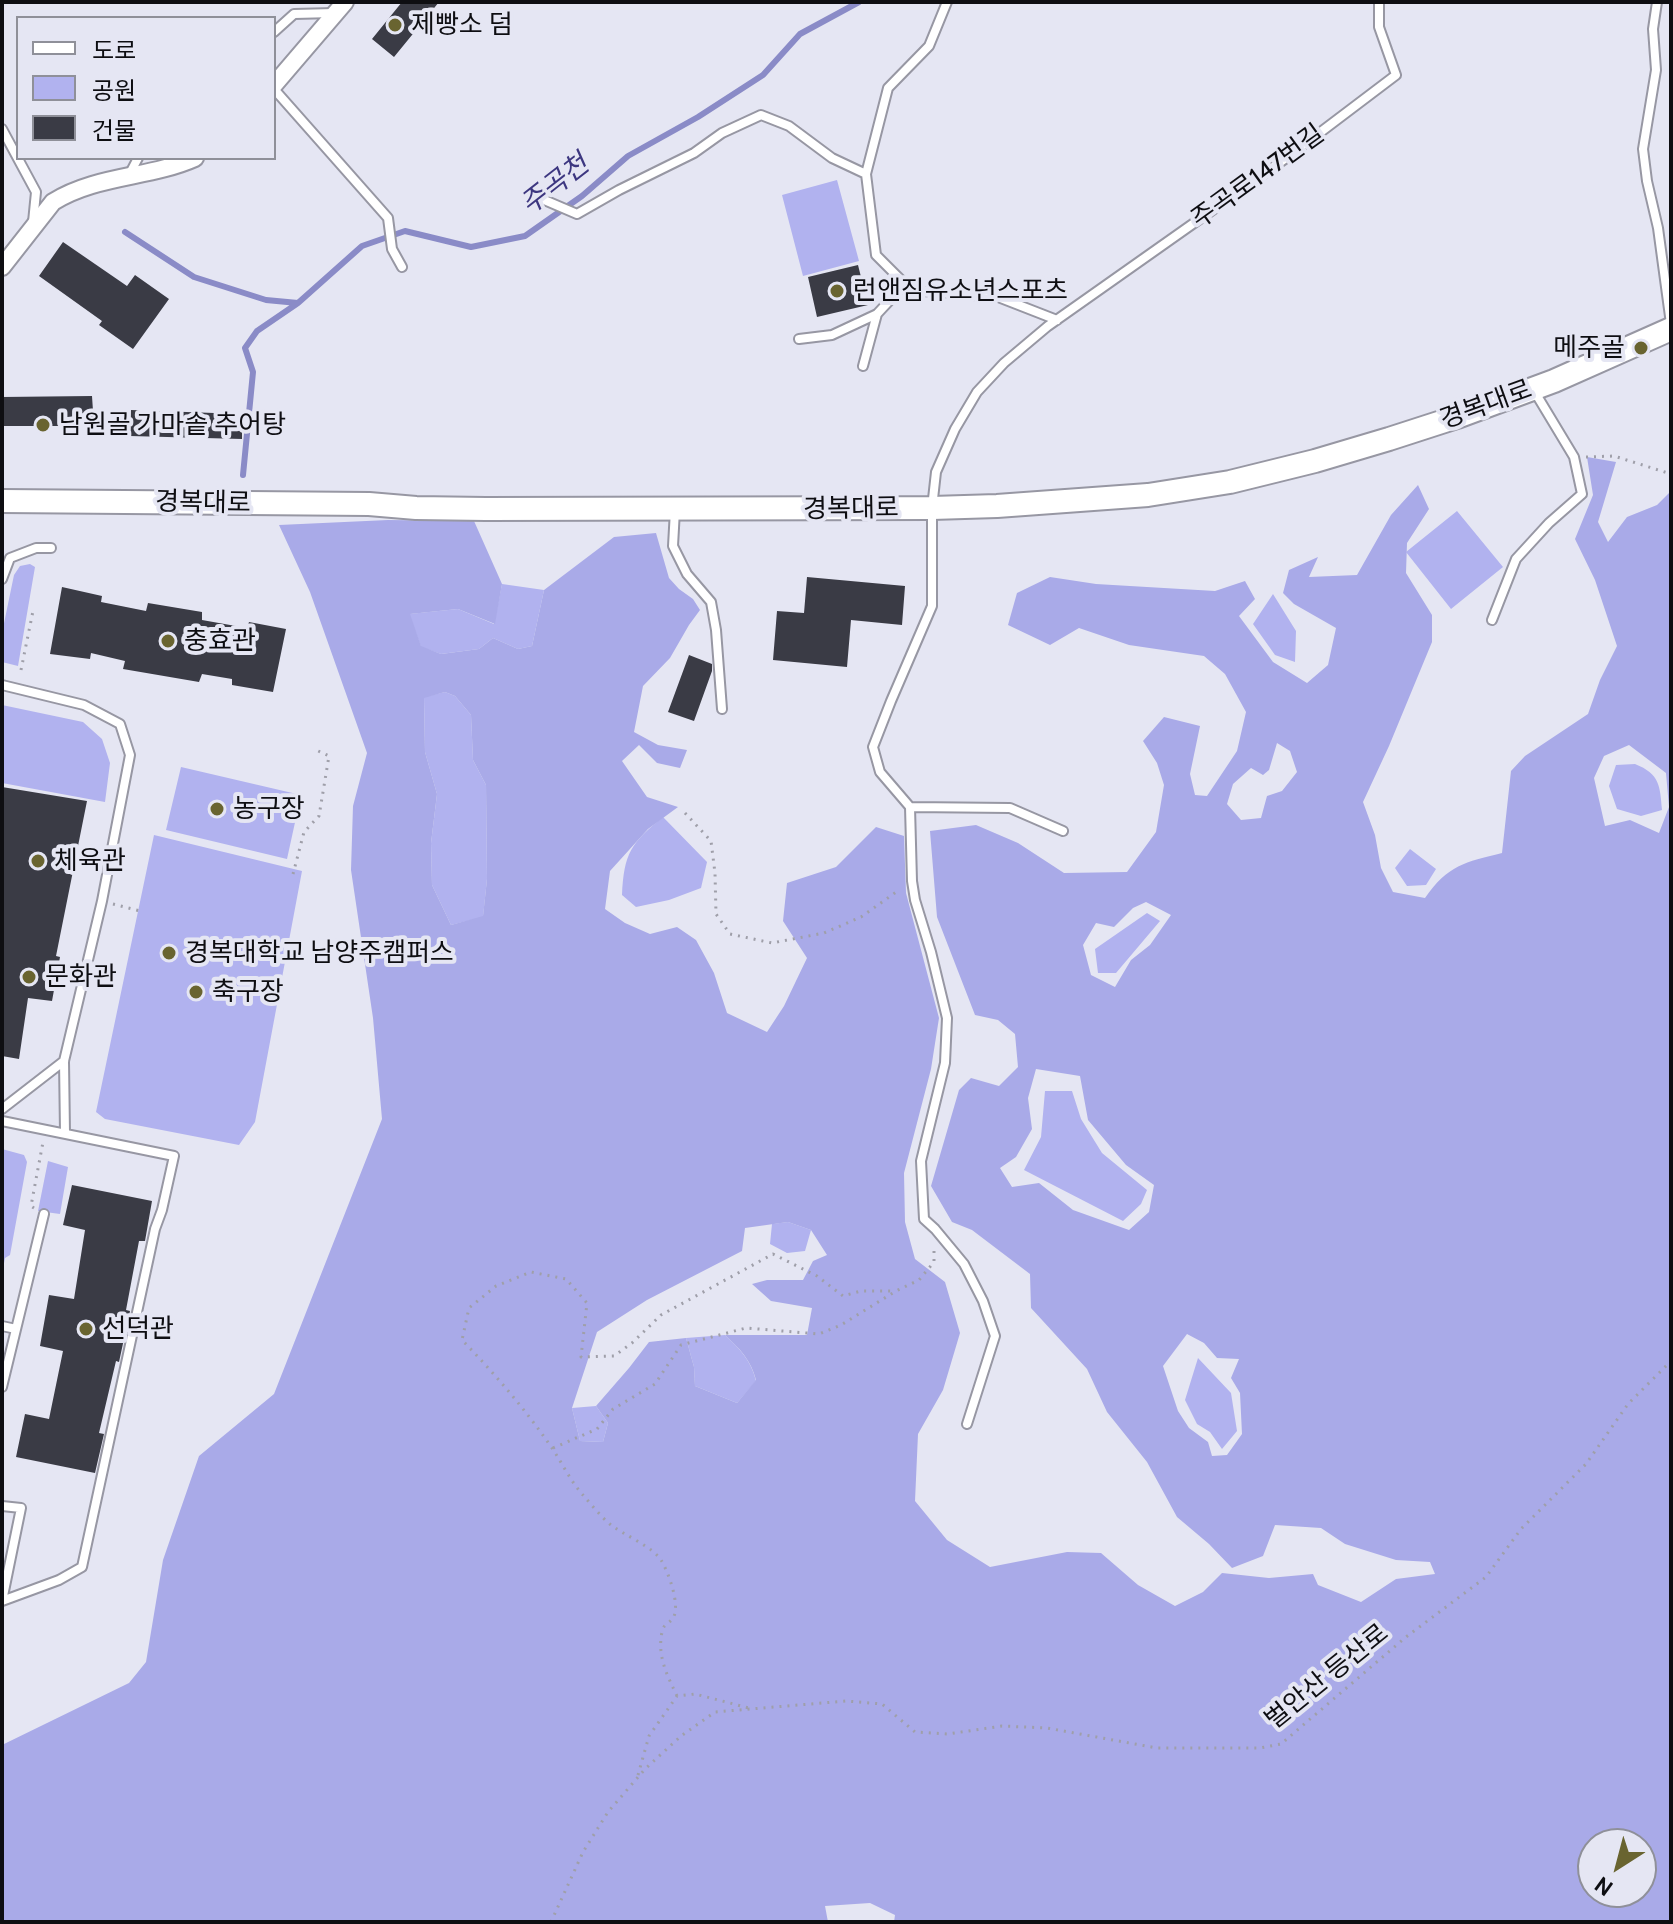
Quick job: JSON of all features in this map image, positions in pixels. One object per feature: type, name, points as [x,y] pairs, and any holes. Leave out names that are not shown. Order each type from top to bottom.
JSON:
[{"type":"street","points":[[276,85],[340,7]]},
{"type":"street","points":[[2,267],[53,202],[65,195],[96,183],[128,178],[188,160]]},
{"type":"street","name":"경복대로","points":[[2,501],[369,504],[486,509],[932,508],[1148,495],[1230,482],[1315,461],[1457,417],[1554,381],[1671,326]]},
{"type":"lane","points":[[947,2],[929,46],[888,88],[866,174],[876,255],[911,290],[998,297],[1057,320]]},
{"type":"lane","name":"주곡로147번길","points":[[910,807],[880,772],[873,747],[932,606],[932,508],[936,472],[955,429],[977,392],[1004,363],[1057,320],[1289,156],[1396,75],[1379,27],[1379,2]]},
{"type":"lane","points":[[1657,2],[1653,29],[1656,70],[1643,149],[1658,228],[1671,326]]},
{"type":"lane","points":[[276,30],[294,14],[340,7]]},
{"type":"lane","points":[[276,89],[388,218],[392,249],[402,267]]},
{"type":"lane","points":[[534,190],[542,199],[577,214],[694,153],[722,133],[761,115],[789,126],[832,158],[866,174]]},
{"type":"lane","points":[[2,129],[16,155]]},
{"type":"lane","points":[[19,160],[36,192],[32,227]]},
{"type":"lane","points":[[128,178],[137,160]]},
{"type":"lane","points":[[799,339],[832,335],[877,314],[905,284]]},
{"type":"lane","points":[[863,366],[877,314]]},
{"type":"lane","points":[[1492,620],[1516,559],[1549,523],[1582,494],[1574,457],[1533,389]]},
{"type":"lane","points":[[675,509],[673,546],[687,574],[711,602],[722,709]]},
{"type":"lane","points":[[2,579],[10,558],[36,548],[51,548]]},
{"type":"lane","points":[[2,685],[84,705],[120,724],[130,755],[102,901],[64,1061],[65,1133]]},
{"type":"lane","points":[[967,1424],[995,1336],[983,1301],[964,1264],[924,1219],[921,1161],[945,1063],[947,1018],[915,900],[910,807],[1010,808],[1063,831]]},
{"type":"lane","points":[[2,1109],[64,1061]]},
{"type":"lane","points":[[2,1121],[174,1156],[155,1229],[82,1567],[59,1580],[2,1601]]},
{"type":"lane","points":[[2,1387],[44,1214]]},
{"type":"lane","points":[[2,1326],[16,1329]]},
{"type":"lane","points":[[2,1506],[21,1508],[2,1601]]},
{"type":"path","points":[[1574,457],[1614,456],[1671,474]]},
{"type":"path","points":[[21,670],[33,611]]},
{"type":"path","points":[[293,874],[304,832],[319,816],[329,756],[314,749]]},
{"type":"path","points":[[685,813],[711,841],[716,914],[730,934],[772,943],[824,933],[861,917],[912,881]]},
{"type":"path","points":[[102,901],[144,912]]},
{"type":"path","points":[[44,1214],[31,1206],[46,1129]]},
{"type":"path","points":[[552,1448],[597,1429],[613,1409],[655,1384],[681,1345],[746,1328],[819,1334],[841,1325],[919,1280],[934,1262],[935,1229]]},
{"type":"path","points":[[677,1696],[662,1665],[663,1627],[672,1619],[675,1601],[660,1558],[612,1526],[580,1492],[511,1392],[462,1340],[469,1308],[496,1286],[531,1272],[566,1279],[587,1303],[581,1357],[614,1356],[661,1315],[773,1254],[817,1276],[843,1296],[861,1291],[896,1291]]},
{"type":"path","name":"벌안산 등산로","points":[[551,1922],[583,1852],[608,1812],[681,1736],[715,1712],[846,1701],[882,1704],[915,1732],[948,1734],[1002,1726],[1047,1728],[1157,1748],[1260,1748],[1281,1744],[1406,1637],[1486,1577],[1521,1529],[1586,1464],[1628,1404],[1671,1361]]},
{"type":"path","name":"벌안산 등산로","points":[[637,1779],[649,1736],[677,1696],[695,1694],[754,1709]]},
{"type":"green space","points":[[837,180],[859,261],[803,276],[782,195]]},
{"type":"green space","points":[[1457,511],[1503,567],[1451,609],[1406,552]]},
{"type":"green space","points":[[30,564],[35,567],[18,666],[2,662],[2,633],[14,575],[20,566]]},
{"type":"green space","points":[[502,584],[544,590],[532,646],[518,649],[493,638],[479,649],[441,654],[421,647],[409,614],[458,609],[494,624]]},
{"type":"green space","points":[[1273,594],[1296,631],[1295,662],[1275,655],[1253,624]]},
{"type":"green space","points":[[445,692],[455,696],[471,715],[473,760],[486,785],[487,879],[483,917],[451,925],[432,885],[431,843],[437,794],[425,752],[424,697]]},
{"type":"green space","points":[[2,705],[83,722],[102,739],[110,763],[105,802],[2,783]]},
{"type":"green space","points":[[1635,764],[1649,772],[1657,782],[1662,810],[1641,816],[1617,809],[1609,786],[1616,765]]},
{"type":"green space","name":"농구장","points":[[181,767],[301,795],[287,859],[166,830]]},
{"type":"green space","points":[[663,817],[707,862],[701,888],[669,900],[636,907],[622,895],[627,859],[636,842]]},
{"type":"green space","name":"축구장","points":[[154,835],[302,871],[255,1122],[239,1145],[105,1119],[96,1112]]},
{"type":"green space","points":[[1410,849],[1436,869],[1426,885],[1407,886],[1395,868]]},
{"type":"green space","points":[[1147,913],[1160,921],[1116,973],[1098,973],[1095,949]]},
{"type":"green space","points":[[1045,1091],[1072,1091],[1081,1119],[1102,1153],[1147,1190],[1141,1204],[1123,1221],[1024,1170],[1041,1137]]},
{"type":"green space","points":[[2,1149],[24,1155],[27,1162],[10,1255],[5,1258],[2,1274]]},
{"type":"green space","points":[[48,1161],[68,1167],[60,1214],[38,1211]]},
{"type":"green space","points":[[788,1222],[811,1230],[805,1251],[787,1253],[770,1244],[772,1224]]},
{"type":"green space","points":[[725,1335],[744,1355],[756,1381],[737,1403],[695,1386],[694,1367],[686,1338]]},
{"type":"green space","points":[[1198,1358],[1231,1393],[1237,1431],[1222,1449],[1210,1432],[1197,1424],[1185,1400]]},
{"type":"green space","points":[[596,1406],[608,1423],[603,1442],[580,1441],[572,1408]]},
{"type":"shaded area","points":[[1587,457],[1616,462],[1598,522],[1608,542],[1627,517],[1657,505],[1671,491],[1671,1922],[894,1922],[895,1915],[870,1903],[825,1906],[828,1922],[2,1922],[2,1745],[129,1683],[146,1662],[163,1560],[199,1456],[274,1394],[382,1119],[373,1018],[351,870],[353,806],[367,753],[310,592],[279,525],[388,520],[474,521],[502,584],[495,624],[458,609],[410,614],[421,646],[441,654],[479,649],[493,638],[518,649],[532,646],[544,590],[614,537],[656,533],[669,578],[693,599],[700,610],[670,658],[643,686],[634,732],[658,745],[687,750],[680,768],[657,763],[639,745],[622,761],[647,797],[678,807],[648,829],[610,871],[605,909],[625,923],[650,934],[677,927],[696,940],[714,973],[727,1013],[767,1032],[784,1006],[807,958],[783,921],[787,883],[836,867],[876,827],[904,836],[906,893],[939,1018],[931,1069],[904,1173],[905,1222],[915,1259],[945,1282],[960,1333],[943,1390],[918,1434],[915,1501],[947,1540],[990,1567],[1067,1552],[1101,1553],[1138,1585],[1175,1606],[1203,1592],[1222,1573],[1269,1578],[1313,1574],[1318,1585],[1361,1602],[1396,1579],[1435,1574],[1430,1562],[1396,1560],[1345,1544],[1321,1528],[1275,1525],[1263,1556],[1232,1568],[1177,1517],[1147,1462],[1107,1412],[1087,1369],[1031,1308],[1030,1274],[972,1230],[952,1222],[931,1186],[959,1090],[971,1078],[999,1086],[1018,1067],[1015,1034],[998,1020],[975,1015],[937,917],[930,831],[976,825],[1018,843],[1064,873],[1127,872],[1156,832],[1164,785],[1157,763],[1143,741],[1164,717],[1200,726],[1190,774],[1195,795],[1207,796],[1237,751],[1246,712],[1225,674],[1204,656],[1129,645],[1079,628],[1050,645],[1008,625],[1017,593],[1050,577],[1096,584],[1215,591],[1245,581],[1255,599],[1239,616],[1273,662],[1307,683],[1328,665],[1336,628],[1294,604],[1283,593],[1289,570],[1318,557],[1309,577],[1357,575],[1391,515],[1418,485],[1429,509],[1407,543],[1406,573],[1432,615],[1432,642],[1363,802],[1375,835],[1381,868],[1393,892],[1425,898],[1442,878],[1458,866],[1502,853],[1511,771],[1525,756],[1588,714],[1617,646],[1595,580],[1575,539],[1593,495]],"holes":[[[445,692],[455,696],[471,715],[473,760],[486,785],[487,879],[483,916],[451,925],[432,885],[431,843],[437,794],[425,752],[424,698]],[[1277,743],[1290,751],[1297,772],[1282,791],[1267,796],[1261,818],[1241,820],[1227,804],[1233,784],[1251,768],[1263,775],[1269,770]],[[1629,745],[1666,773],[1669,807],[1659,833],[1630,820],[1605,826],[1594,778],[1604,756]],[[1146,902],[1171,915],[1150,945],[1131,960],[1115,987],[1091,975],[1083,945],[1096,923],[1114,927],[1133,908]],[[1036,1069],[1080,1076],[1088,1120],[1126,1165],[1154,1185],[1149,1212],[1129,1230],[1073,1210],[1039,1183],[1012,1187],[1000,1168],[1016,1157],[1032,1129],[1028,1098]],[[788,1222],[811,1230],[827,1255],[813,1261],[803,1280],[767,1280],[752,1284],[771,1301],[812,1308],[807,1335],[725,1335],[744,1355],[756,1380],[737,1403],[695,1386],[694,1367],[686,1338],[649,1342],[596,1406],[608,1423],[603,1442],[580,1441],[572,1408],[597,1332],[647,1300],[742,1251],[745,1228]],[[1187,1334],[1204,1343],[1217,1358],[1239,1359],[1231,1378],[1240,1393],[1242,1434],[1227,1455],[1212,1456],[1208,1442],[1189,1428],[1178,1411],[1163,1366]]]},
{"type":"building","points":[[402,2],[439,2],[394,57],[372,39]]},
{"type":"building","points":[[63,242],[127,286],[135,275],[169,299],[133,349],[99,325],[102,321],[39,276]]},
{"type":"building","points":[[858,265],[868,305],[817,317],[808,277]]},
{"type":"building","points":[[92,396],[94,426],[2,426],[2,397]]},
{"type":"building","points":[[131,410],[242,414],[242,439],[130,436]]},
{"type":"building","points":[[807,577],[905,586],[902,625],[851,620],[847,667],[773,660],[777,611],[804,613]]},
{"type":"building","name":"충효관","points":[[62,587],[102,596],[101,602],[146,611],[148,603],[202,612],[202,620],[247,628],[249,622],[286,629],[273,692],[232,685],[232,679],[202,674],[199,682],[123,669],[125,661],[91,653],[90,659],[50,654]]},
{"type":"building","points":[[689,655],[712,664],[694,721],[668,712]]},
{"type":"building","name":"체육관","points":[[2,787],[87,801],[56,956],[60,957],[52,1001],[28,998],[19,1059],[2,1056]]},
{"type":"building","name":"선덕관","points":[[72,1185],[152,1201],[145,1241],[139,1241],[126,1310],[130,1311],[99,1433],[104,1434],[95,1473],[16,1457],[25,1414],[49,1419],[63,1351],[40,1346],[49,1295],[74,1299],[85,1230],[63,1225]]},
{"type":"waterway","name":"주곡천","points":[[125,232],[194,277],[266,300],[298,303],[362,246],[405,231],[471,247],[525,236],[582,196],[628,156],[698,117],[763,75],[800,34],[859,2]]},
{"type":"waterway","points":[[243,475],[253,372],[245,348],[257,331],[298,303]]},
{"type":"place","name":"제빵소 덤","points":[[395,25]]},
{"type":"place","name":"런앤짐유소년스포츠","points":[[837,291]]},
{"type":"place","name":"메주골","points":[[1641,348]]},
{"type":"place","name":"남원골 가마솥 추어탕","points":[[43,425]]},
{"type":"place","name":"충효관","points":[[168,641]]},
{"type":"place","name":"농구장","points":[[217,809]]},
{"type":"place","name":"체육관","points":[[38,861]]},
{"type":"place","name":"경복대학교 남양주캠퍼스","points":[[169,953]]},
{"type":"place","name":"문화관","points":[[29,977]]},
{"type":"place","name":"축구장","points":[[196,992]]},
{"type":"place","name":"선덕관","points":[[86,1329]]}]
